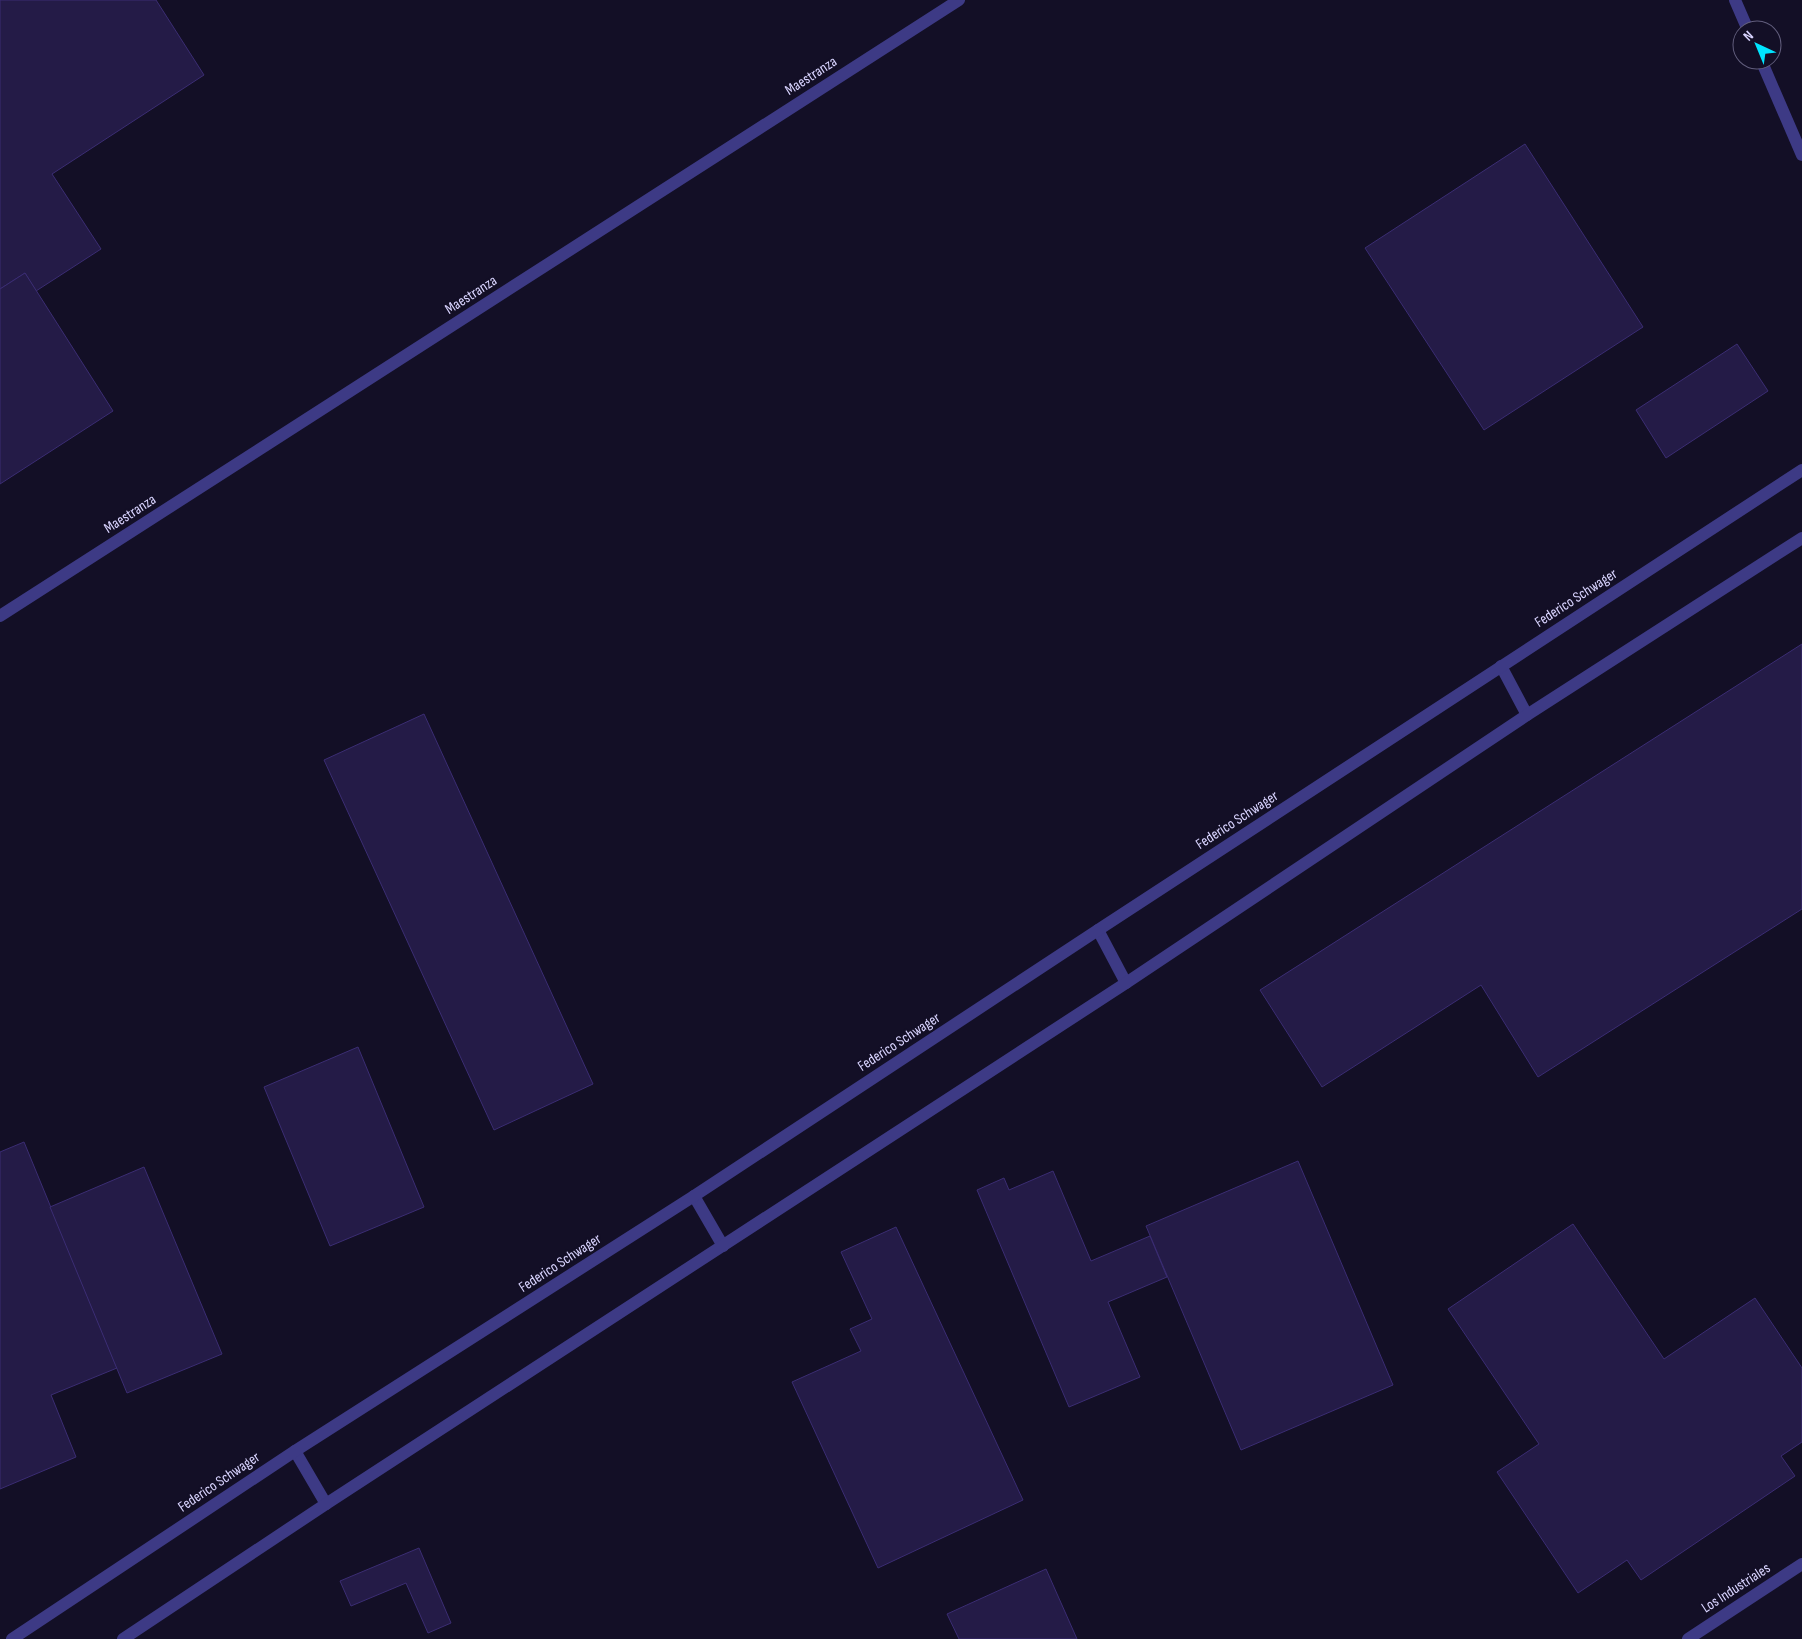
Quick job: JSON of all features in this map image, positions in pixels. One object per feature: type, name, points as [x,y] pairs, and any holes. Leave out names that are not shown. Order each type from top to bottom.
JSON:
[{"type":"street","name":"Maestranza","points":[[0,616],[959,0]]},
{"type":"street","points":[[1735,0],[1744,20]]},
{"type":"street","points":[[1765,70],[1802,155]]},
{"type":"street","name":"Federico Schwager","points":[[12,1639],[295,1452],[694,1196],[1802,470]]},
{"type":"street","points":[[123,1639],[326,1504],[1126,983],[1528,715],[1802,538]]},
{"type":"street","points":[[1501,666],[1528,715]]},
{"type":"street","points":[[1098,930],[1126,983]]},
{"type":"street","points":[[694,1196],[723,1246]]},
{"type":"street","points":[[295,1452],[326,1504]]},
{"type":"street","name":"Los Industriales","points":[[1688,1639],[1802,1564]]},
{"type":"building","points":[[0,0],[156,0],[204,75],[52,174],[101,249],[36,291],[25,273],[0,289]]},
{"type":"building","points":[[1525,144],[1643,327],[1484,430],[1365,248]]},
{"type":"building","points":[[25,273],[113,411],[0,484],[0,289]]},
{"type":"building","points":[[1737,344],[1768,391],[1666,458],[1636,410]]},
{"type":"building","points":[[1802,644],[1802,909],[1538,1077],[1481,985],[1322,1087],[1260,990]]},
{"type":"building","points":[[424,714],[593,1084],[494,1130],[324,760]]},
{"type":"building","points":[[358,1047],[424,1207],[330,1246],[264,1087]]},
{"type":"building","points":[[24,1142],[117,1368],[51,1395],[76,1457],[0,1489],[0,1152]]},
{"type":"building","points":[[1298,1161],[1393,1385],[1241,1450],[1146,1226]]},
{"type":"building","points":[[144,1167],[222,1354],[127,1393],[50,1207]]},
{"type":"building","points":[[1053,1171],[1091,1261],[1150,1236],[1167,1277],[1108,1302],[1140,1377],[1069,1407],[977,1190],[1004,1178],[1009,1190]]},
{"type":"building","points":[[1573,1224],[1664,1359],[1755,1298],[1802,1368],[1802,1442],[1781,1456],[1795,1476],[1641,1580],[1627,1560],[1578,1593],[1497,1472],[1539,1444],[1448,1309]]},
{"type":"building","points":[[896,1227],[1023,1500],[878,1568],[792,1382],[861,1351],[850,1329],[872,1319],[841,1252]]},
{"type":"building","points":[[419,1548],[451,1623],[428,1633],[406,1583],[351,1606],[340,1581]]},
{"type":"building","points":[[1046,1569],[1077,1639],[959,1639],[947,1614]]}]
